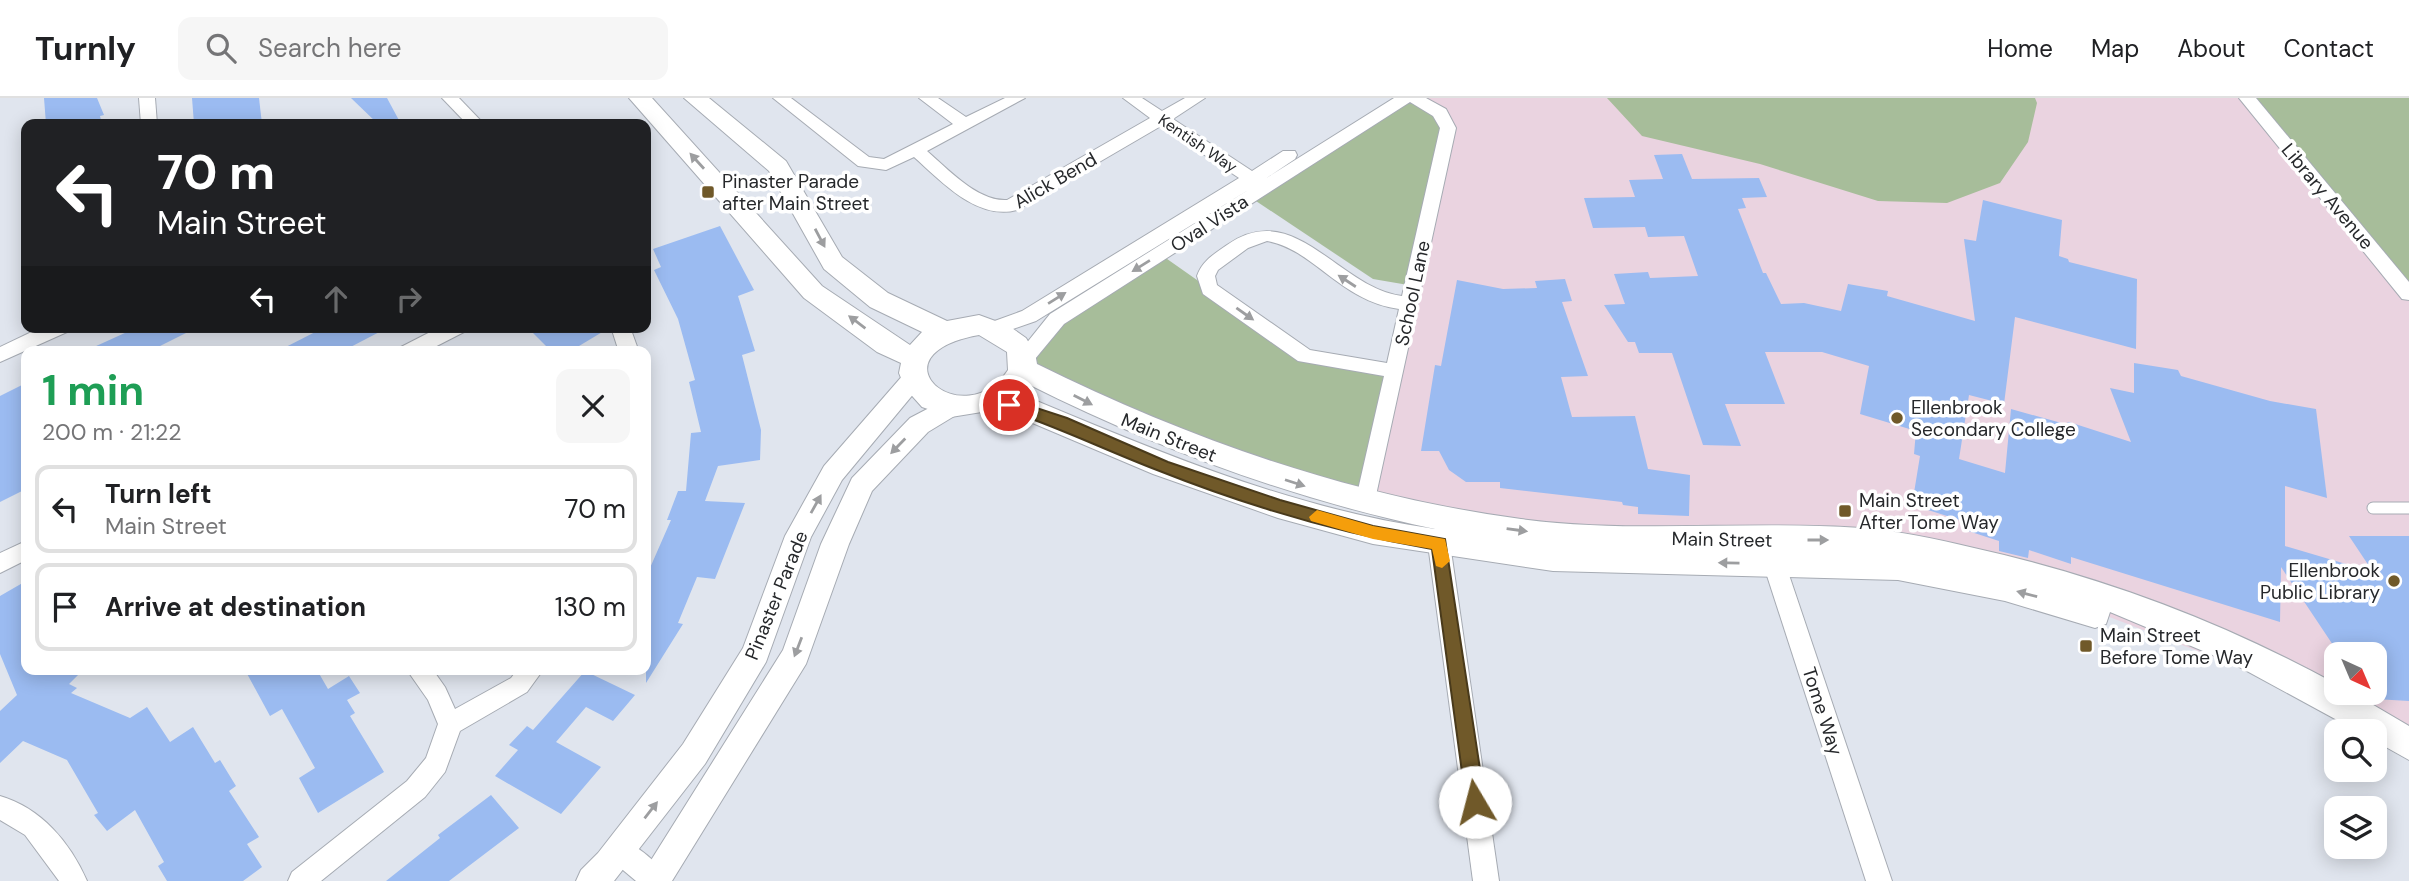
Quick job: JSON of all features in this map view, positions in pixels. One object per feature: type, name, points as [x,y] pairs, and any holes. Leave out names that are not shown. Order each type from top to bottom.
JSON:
[{"type":"main road","points":[[640,98],[813,292],[887,345],[914,369],[921,392],[934,401],[952,405],[989,401],[1004,393],[1023,365],[1016,342],[996,328],[979,325],[943,331],[920,347],[914,369]]},
{"type":"main road","points":[[695,98],[778,166],[833,263],[879,300],[943,331]]},
{"type":"main road","name":"Main Street","points":[[1023,365],[1090,404],[1186,446],[1366,503],[1526,531],[1770,552],[1947,575],[2066,605],[2258,677],[2337,719]]},
{"type":"main road","name":"Main Street","points":[[989,401],[1029,410],[1163,466],[1278,506],[1373,532],[1439,544],[1553,558],[1770,552],[1858,540],[1997,564],[2141,609],[2248,656],[2341,702],[2409,744]]},
{"type":"main road","points":[[2387,747],[2409,760]]},
{"type":"street","points":[[147,98],[149,119]]},
{"type":"street","points":[[450,98],[471,119]]},
{"type":"street","points":[[781,98],[864,162],[886,165],[1017,98]]},
{"type":"street","points":[[927,98],[966,125]]},
{"type":"street","name":"Kentish Way","points":[[1131,98],[1258,183]]},
{"type":"street","name":"Alick Bend","points":[[917,151],[981,202],[1000,209],[1011,206],[1197,98]]},
{"type":"street","name":"Oval Vista","points":[[1023,365],[1057,319],[1381,98]]},
{"type":"street","name":"Oval Vista","points":[[996,328],[1028,316],[1405,98]]},
{"type":"street","name":"School Lane","points":[[1366,503],[1448,128],[1440,113],[1415,98]]},
{"type":"street","name":"Library Avenue","points":[[2247,98],[2409,294]]},
{"type":"street","points":[[1395,371],[1305,356],[1210,289],[1205,274],[1209,266],[1249,240],[1268,235],[1286,241],[1370,296],[1410,304]]},
{"type":"street","points":[[0,355],[47,333]]},
{"type":"street","points":[[420,346],[445,333]]},
{"type":"street","name":"Pinaster Parade","points":[[592,881],[620,851],[694,754],[756,653],[798,536],[833,473],[914,369]]},
{"type":"street","name":"Pinaster Parade","points":[[655,881],[796,655],[835,544],[862,485],[919,425],[952,405]]},
{"type":"street","points":[[1439,544],[1486,881]]},
{"type":"street","name":"Tome Way","points":[[1770,552],[1879,881]]},
{"type":"street","points":[[0,564],[21,553]]},
{"type":"street","points":[[423,675],[436,694],[450,724]]},
{"type":"street","points":[[301,881],[416,789],[436,764],[450,724],[519,685],[527,675]]},
{"type":"street","points":[[0,808],[9,809],[39,829],[74,881]]},
{"type":"street","points":[[620,851],[655,881]]},
{"type":"lane","points":[[2373,508],[2409,508]]},
{"type":"shaded area","name":"Ellenbrook Secondary College","points":[[1415,98],[2247,98],[2409,294],[2409,758],[2387,745],[2387,719],[2349,719],[2270,679],[2081,606],[1366,503],[1448,128]]},
{"type":"green space","points":[[1405,98],[1447,121],[1414,286],[1373,279],[1250,197]]},
{"type":"green space","points":[[1607,98],[2035,98],[2037,103],[2028,142],[2000,183],[1947,203],[1878,201],[1760,164],[1642,136]]},
{"type":"green space","points":[[2247,98],[2409,98],[2409,294]]},
{"type":"green space","points":[[1160,254],[1295,349],[1395,371],[1366,503],[1302,485],[1023,360],[1037,341]]},
{"type":"building","points":[[44,98],[97,98],[104,115],[100,116],[101,119],[46,119]]},
{"type":"building","points":[[192,98],[259,98],[261,119],[194,119]]},
{"type":"building","points":[[351,98],[387,98],[398,119],[373,119]]},
{"type":"building","points":[[1682,154],[1692,179],[1759,178],[1767,197],[1742,198],[1746,208],[1738,209],[1763,273],[1766,273],[1781,304],[1804,303],[1841,311],[1848,284],[1888,291],[1887,296],[1975,321],[1964,239],[1976,241],[1983,200],[2062,220],[2059,256],[2069,262],[2137,279],[2136,349],[2015,317],[2004,404],[1969,395],[1959,459],[2005,473],[2011,409],[2065,424],[2069,422],[2131,442],[2110,388],[2134,393],[2134,363],[2178,370],[2181,376],[2270,401],[2316,409],[2327,498],[2285,486],[2285,546],[2373,572],[2349,536],[2409,536],[2409,701],[2387,700],[2387,642],[2331,642],[2281,567],[2280,622],[2071,557],[2071,564],[2029,550],[2028,558],[1999,551],[1999,541],[1962,529],[1963,521],[1912,505],[1920,456],[1914,454],[1916,431],[1860,414],[1869,366],[1822,352],[1765,352],[1785,404],[1725,404],[1741,446],[1703,445],[1672,353],[1639,353],[1635,342],[1628,342],[1604,305],[1625,304],[1614,274],[1648,272],[1650,278],[1698,276],[1684,236],[1648,237],[1645,227],[1593,228],[1584,198],[1635,197],[1629,180],[1663,179],[1654,155]]},
{"type":"building","points":[[720,226],[754,290],[738,296],[755,351],[742,355],[761,430],[760,460],[718,466],[705,501],[745,503],[715,579],[697,577],[678,623],[683,624],[646,683],[646,675],[651,675],[651,566],[671,520],[667,520],[678,491],[686,491],[691,433],[701,432],[689,382],[695,380],[678,319],[654,270],[661,267],[653,249]]},
{"type":"building","points":[[1565,279],[1572,301],[1562,302],[1588,376],[1561,377],[1572,417],[1635,416],[1648,469],[1690,475],[1689,516],[1638,514],[1638,507],[1623,505],[1622,502],[1500,488],[1500,482],[1466,482],[1449,470],[1439,451],[1421,451],[1435,365],[1441,366],[1457,280],[1503,289],[1537,288],[1535,281]]},
{"type":"building","points":[[125,333],[186,333],[160,346],[96,346]]},
{"type":"building","points":[[313,333],[377,333],[353,346],[288,346]]},
{"type":"building","points":[[533,333],[601,333],[579,346],[546,346]]},
{"type":"building","points":[[21,386],[21,492],[0,502],[0,396]]},
{"type":"building","points":[[21,584],[21,675],[78,675],[69,684],[77,688],[71,693],[130,718],[147,707],[170,742],[193,727],[215,763],[220,760],[236,786],[229,791],[259,837],[247,844],[262,867],[243,881],[167,881],[158,866],[164,862],[135,810],[107,831],[94,815],[98,813],[67,760],[23,741],[0,763],[0,711],[17,695],[0,654],[0,596]]},
{"type":"building","points":[[248,675],[320,675],[328,689],[349,676],[360,693],[347,700],[355,713],[350,716],[384,772],[318,813],[299,778],[315,768],[282,709],[270,716]]},
{"type":"building","points":[[581,675],[593,675],[635,695],[613,721],[586,707],[556,742],[601,767],[561,814],[495,776],[518,750],[509,745],[527,726],[533,730]]},
{"type":"building","points":[[491,795],[519,828],[449,881],[386,881],[440,838],[438,835]]},
{"type":"slow traffic","points":[[1317,517],[1373,532],[1439,544],[1442,561]]},
{"type":"place","name":"Pinaster Parade after Main Street","points":[[708,192]]},
{"type":"place","name":"Ellenbrook Secondary College","points":[[1897,418]]},
{"type":"place","name":"Main Street After Tome Way","points":[[1845,511]]},
{"type":"place","name":"Ellenbrook Public Library","points":[[2394,581]]},
{"type":"place","name":"Main Street Before Tome Way","points":[[2086,646]]},
{"type":"route","points":[[1009,405],[1062,422],[1163,466],[1278,506],[1373,532],[1439,544],[1475,802]]}]
